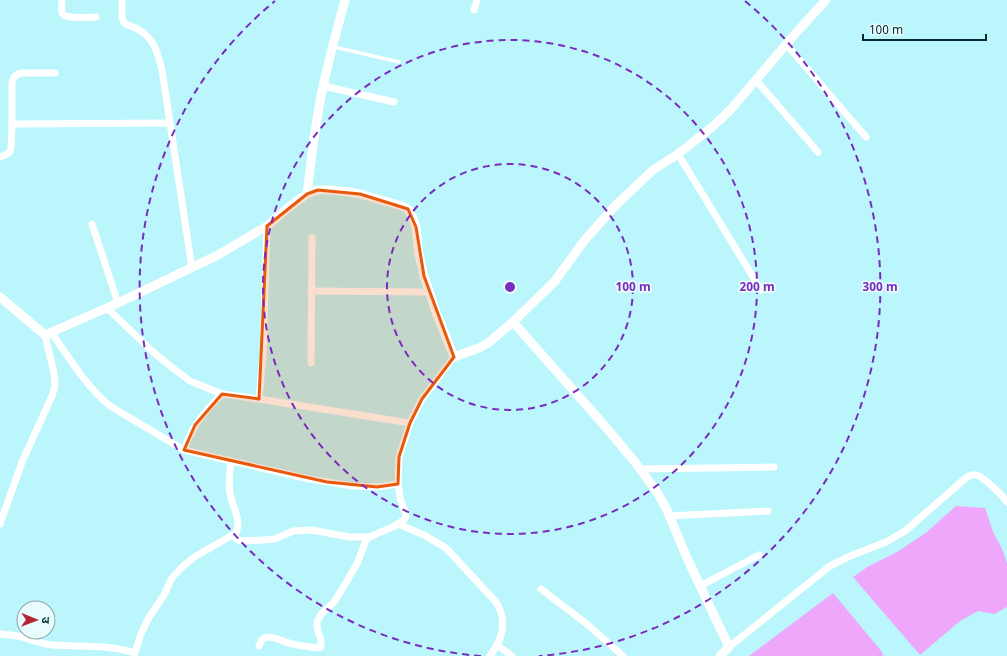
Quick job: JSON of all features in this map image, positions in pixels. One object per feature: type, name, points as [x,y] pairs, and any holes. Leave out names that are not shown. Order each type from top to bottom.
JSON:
[{"type":"street","points":[[62,0],[62,14],[65,16],[96,17]]},
{"type":"street","points":[[122,0],[122,17],[124,24],[143,32],[158,52],[192,268]]},
{"type":"street","points":[[307,194],[315,129],[323,86],[345,0]]},
{"type":"street","points":[[474,10],[477,0]]},
{"type":"street","points":[[233,536],[242,541],[262,540],[275,538],[293,531],[312,530],[349,536],[369,537],[404,520],[406,514],[400,497],[398,484],[399,457],[410,424],[422,399],[454,357],[488,343],[514,322],[555,281],[584,241],[615,206],[654,170],[678,154],[711,128],[732,108],[821,1]]},
{"type":"street","points":[[786,44],[866,138]]},
{"type":"street","points":[[0,158],[9,153],[11,149],[12,82],[14,77],[22,73],[55,73]]},
{"type":"street","points":[[756,80],[818,152]]},
{"type":"street","points":[[323,86],[394,102]]},
{"type":"street","points":[[12,124],[169,123]]},
{"type":"street","points":[[678,154],[762,290]]},
{"type":"street","points":[[48,333],[118,303],[218,255],[267,226],[307,194],[318,190],[330,190],[360,194],[408,209],[416,227],[419,255],[424,276],[436,312],[454,357]]},
{"type":"street","points":[[92,224],[118,303]]},
{"type":"street","points":[[259,399],[263,355],[267,226]]},
{"type":"street","points":[[311,363],[312,238]]},
{"type":"street","points":[[311,291],[429,292]]},
{"type":"street","points":[[0,297],[48,333],[100,398],[110,406],[184,450],[309,479],[352,486],[377,487],[398,484]]},
{"type":"street","points":[[107,308],[174,370],[190,381],[222,394],[410,424]]},
{"type":"street","points":[[514,322],[604,425],[657,492],[729,648]]},
{"type":"street","points":[[0,524],[22,462],[52,396],[55,386],[48,333]]},
{"type":"street","points":[[184,450],[195,425],[209,407],[222,394]]},
{"type":"street","points":[[0,634],[50,644],[109,647],[121,649],[135,655],[141,634],[148,619],[172,578],[182,567],[196,556],[236,533],[238,523],[237,514],[230,493],[229,481],[231,461]]},
{"type":"street","points":[[640,469],[774,467]]},
{"type":"street","points":[[720,656],[830,566],[850,556],[895,538],[967,477],[974,474],[981,477],[1007,501]]},
{"type":"street","points":[[669,516],[768,511]]},
{"type":"street","points":[[398,524],[424,535],[446,548],[496,602],[504,621],[503,630],[499,641],[490,656]]},
{"type":"street","points":[[259,646],[262,640],[266,638],[274,638],[288,643],[317,648],[321,647],[317,621],[322,613],[334,602],[341,591],[357,564],[369,537]]},
{"type":"street","points":[[700,586],[759,555]]},
{"type":"street","points":[[541,589],[623,656]]},
{"type":"street","points":[[497,645],[512,656]]},
{"type":"lane","points":[[332,47],[399,62]]},
{"type":"highlighted area","points":[[318,190],[360,194],[408,209],[416,227],[424,276],[454,357],[422,399],[410,423],[399,457],[398,484],[377,487],[327,482],[184,450],[195,425],[222,394],[259,399],[267,226],[307,194]]},
{"type":"shaded area","points":[[956,506],[985,508],[993,532],[1002,549],[1007,563],[1007,607],[994,614],[978,611],[960,621],[920,655],[853,577],[869,566],[897,552],[927,532]]},
{"type":"shaded area","points":[[833,593],[882,652],[883,656],[749,656]]}]
